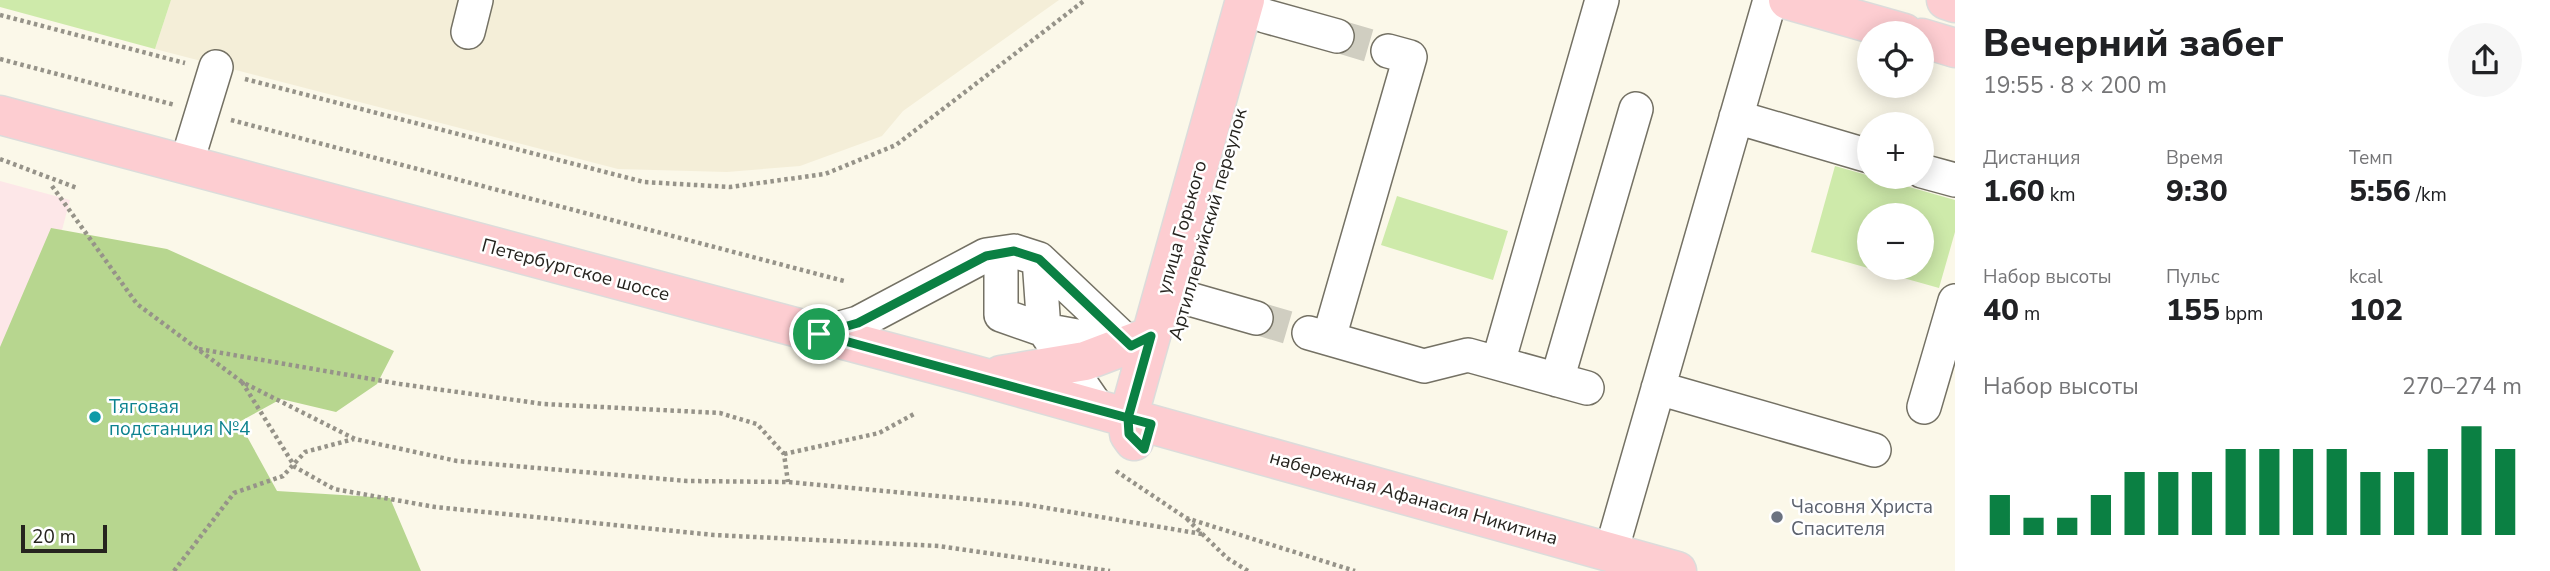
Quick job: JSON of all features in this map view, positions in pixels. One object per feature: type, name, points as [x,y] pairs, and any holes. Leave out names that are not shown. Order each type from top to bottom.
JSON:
[{"type":"main road","points":[[1788,0],[1862,21]]},
{"type":"main road","points":[[1946,0],[1955,3]]},
{"type":"main road","name":"Артиллерийский переулок","points":[[1131,425],[1186,298],[1260,5]]},
{"type":"main road","name":"улица Горького","points":[[1131,425],[1141,341],[1260,5]]},
{"type":"main road","points":[[1934,42],[1955,48]]},
{"type":"main road","name":"Петербургское шоссе","points":[[0,115],[975,375],[1131,425]]},
{"type":"main road","name":"Петербургское шоссе","points":[[0,141],[1131,425]]},
{"type":"main road","points":[[975,375],[1014,374],[1069,365],[1141,341]]},
{"type":"main road","name":"набережная Афанасия Никитина","points":[[1131,425],[1596,561],[1677,571]]},
{"type":"lane","points":[[468,32],[476,0]]},
{"type":"lane","points":[[1498,363],[1602,0]]},
{"type":"lane","points":[[1596,561],[1658,388],[1770,0]]},
{"type":"lane","points":[[1260,5],[1337,36]]},
{"type":"lane","points":[[1388,51],[1410,57],[1318,336],[1424,366],[1468,355],[1572,384],[1636,109]]},
{"type":"lane","points":[[186,165],[216,69]]},
{"type":"lane","points":[[1736,117],[1857,152]]},
{"type":"lane","points":[[1934,174],[1955,180]]},
{"type":"lane","points":[[819,334],[858,323],[986,256],[1014,251],[1039,259],[1141,341]]},
{"type":"lane","points":[[1001,253],[1001,315],[1044,330],[1141,341]]},
{"type":"lane","points":[[1039,259],[1044,330],[1069,365],[1131,425]]},
{"type":"lane","points":[[1186,298],[1256,318]]},
{"type":"lane","points":[[1924,407],[1955,301]]},
{"type":"lane","points":[[1658,388],[1874,450]]},
{"type":"path","points":[[0,15],[644,181],[730,187],[825,174],[895,145],[1085,0]]},
{"type":"path","points":[[0,59],[844,281]]},
{"type":"path","points":[[0,159],[77,188]]},
{"type":"path","points":[[52,186],[137,304],[242,382],[355,439],[457,461],[687,481],[788,482],[1023,504],[1202,534]]},
{"type":"path","points":[[197,349],[400,384],[543,404],[720,413],[757,424],[784,454],[788,482]]},
{"type":"path","points":[[242,382],[295,467],[334,489],[435,507],[714,535],[939,546],[1110,571]]},
{"type":"path","points":[[784,454],[879,433],[914,414]]},
{"type":"path","points":[[174,571],[234,494],[283,476],[295,467],[305,452],[355,439]]},
{"type":"path","points":[[1109,467],[1186,518],[1227,558],[1248,571]]},
{"type":"path","points":[[1186,518],[1354,571]]},
{"type":"shaded area","points":[[171,0],[1059,0],[903,111],[882,136],[800,166],[727,172],[618,169],[155,49]]},
{"type":"shaded area","points":[[0,181],[70,200],[33,339],[0,435]]},
{"type":"green space","points":[[0,0],[171,0],[155,49],[0,7]]},
{"type":"green space","points":[[1835,166],[1857,172],[1857,189],[1916,189],[1955,200],[1955,232],[1939,288],[1911,280],[1934,280],[1934,203],[1857,203],[1857,265],[1811,252]]},
{"type":"green space","points":[[1397,196],[1508,231],[1493,280],[1381,245]]},
{"type":"green space","points":[[51,228],[167,249],[394,351],[377,384],[336,412],[281,399],[239,422],[277,491],[390,498],[421,571],[0,571],[0,347]]},
{"type":"tunnel","points":[[1337,36],[1388,51]]},
{"type":"tunnel","points":[[1256,318],[1307,333]]},
{"type":"place","name":"Тяговая подстанция №4","points":[[95,417]]},
{"type":"place","name":"Часовня Христа Спасителя","points":[[1777,517]]},
{"type":"route","points":[[819,334],[858,323],[986,256],[1014,251],[1039,259],[1131,346],[1151,336],[1128,418],[1151,424],[1144,449],[1129,434],[1128,418],[819,334]]}]
